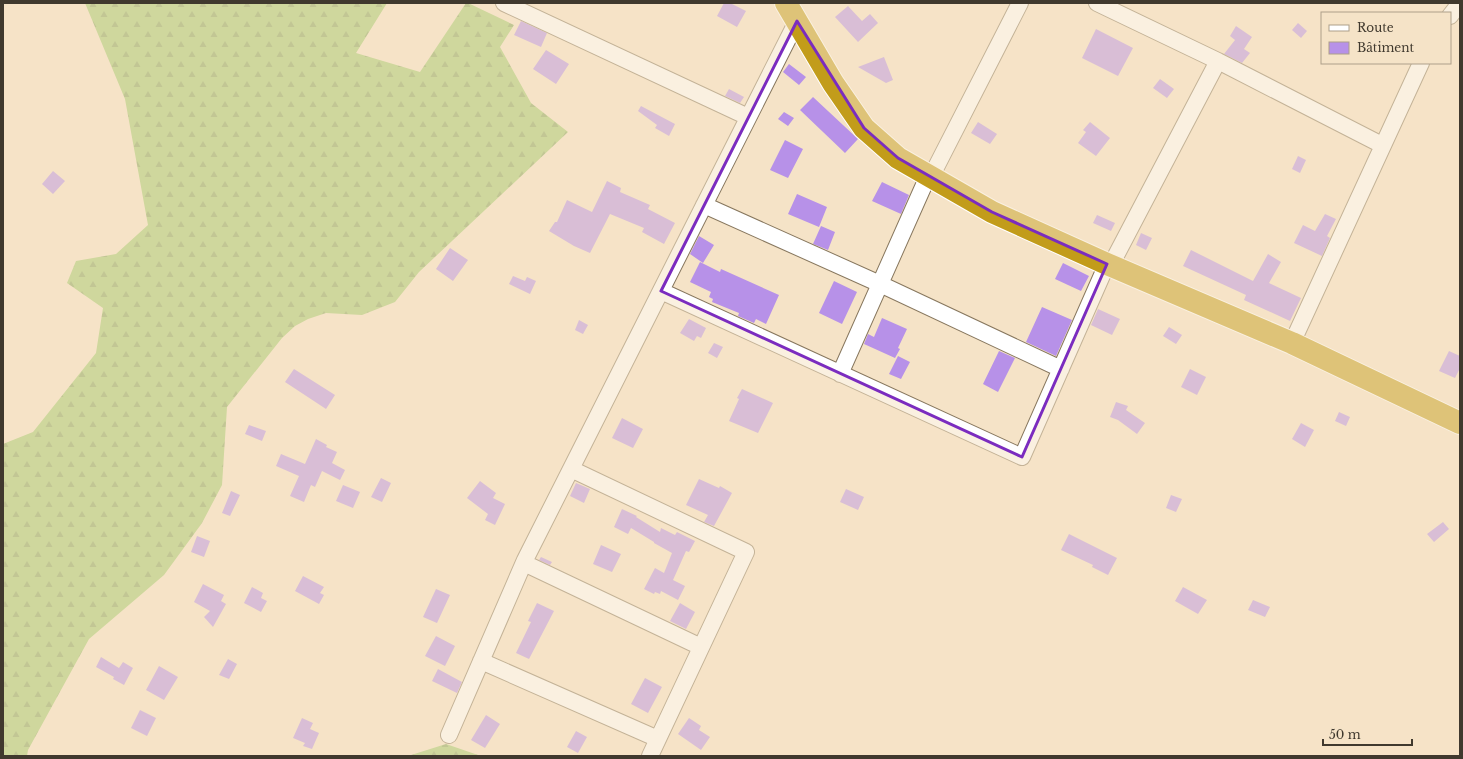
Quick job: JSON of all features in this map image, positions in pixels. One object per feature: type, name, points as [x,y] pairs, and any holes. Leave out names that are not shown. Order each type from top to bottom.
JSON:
[{"type":"highway","points":[[793,10],[833,83],[864,128],[898,158],[992,212],[1292,343],[1460,423]]},
{"type":"street","points":[[504,3],[748,117]]},
{"type":"street","points":[[840,374],[930,177],[1020,3]]},
{"type":"street","points":[[1097,3],[1218,61],[1382,145]]},
{"type":"street","points":[[1451,15],[1460,3]]},
{"type":"street","points":[[449,735],[524,563],[748,117],[793,10]]},
{"type":"street","points":[[660,291],[1022,457],[1109,264],[1218,61]]},
{"type":"street","points":[[1292,343],[1420,64]]},
{"type":"street","points":[[704,205],[880,284],[1061,369]]},
{"type":"street","points":[[571,469],[746,552],[650,756]]},
{"type":"street","points":[[524,563],[701,647]]},
{"type":"street","points":[[481,661],[658,739]]},
{"type":"highlighted area","points":[[797,21],[864,128],[898,158],[992,212],[1107,264],[1022,457],[661,291]]},
{"type":"green space","points":[[85,3],[387,3],[356,53],[420,72],[466,3],[468,3],[514,25],[500,47],[531,103],[568,132],[419,272],[395,302],[362,315],[326,313],[308,319],[295,326],[282,338],[227,407],[222,485],[202,523],[164,575],[89,639],[28,750],[27,756],[3,756],[3,444],[33,432],[96,353],[103,308],[67,283],[76,261],[116,254],[148,225],[125,99]]},
{"type":"green space","points":[[446,744],[478,755],[501,756],[408,756]]},
{"type":"building","points":[[724,3],[730,3],[746,11],[737,27],[717,16]]},
{"type":"building","points":[[848,6],[862,21],[870,14],[878,23],[858,42],[835,17]]},
{"type":"building","points":[[521,21],[547,33],[541,47],[514,35]]},
{"type":"building","points":[[1298,23],[1307,31],[1301,38],[1292,30]]},
{"type":"building","points":[[1236,26],[1252,37],[1244,49],[1250,53],[1242,63],[1224,54],[1235,40],[1230,36]]},
{"type":"building","points":[[1096,29],[1133,48],[1118,76],[1082,58]]},
{"type":"building","points":[[546,50],[569,64],[556,84],[533,69]]},
{"type":"building","points":[[884,57],[893,80],[886,83],[858,67]]},
{"type":"building","points":[[789,64],[806,77],[799,85],[783,72]]},
{"type":"building","points":[[1160,79],[1174,89],[1167,98],[1153,88]]},
{"type":"building","points":[[729,89],[744,97],[740,103],[725,96]]},
{"type":"building","points":[[813,97],[858,139],[845,153],[800,110]]},
{"type":"building","points":[[641,106],[675,124],[669,136],[655,128],[657,125],[638,111]]},
{"type":"building","points":[[784,112],[794,118],[788,126],[778,119]]},
{"type":"building","points":[[978,122],[997,134],[990,144],[971,133]]},
{"type":"building","points":[[1090,122],[1110,138],[1096,156],[1078,143],[1086,132],[1083,130]]},
{"type":"building","points":[[785,140],[803,149],[788,178],[770,170]]},
{"type":"building","points":[[1298,156],[1306,160],[1300,173],[1292,169]]},
{"type":"building","points":[[53,171],[65,181],[53,194],[42,184]]},
{"type":"building","points":[[607,181],[621,188],[620,192],[650,205],[648,209],[675,223],[664,244],[642,232],[644,228],[610,214],[590,253],[574,246],[549,231],[555,222],[557,222],[567,200],[592,212]]},
{"type":"building","points":[[882,182],[909,195],[901,214],[872,201]]},
{"type":"building","points":[[797,194],[827,207],[819,227],[788,214]]},
{"type":"building","points":[[1325,214],[1336,219],[1327,236],[1330,238],[1322,256],[1294,243],[1303,225],[1315,231]]},
{"type":"building","points":[[1097,215],[1115,223],[1111,231],[1093,223]]},
{"type":"building","points":[[821,226],[835,232],[828,250],[813,244]]},
{"type":"building","points":[[1141,233],[1152,238],[1146,250],[1136,245]]},
{"type":"building","points":[[699,236],[714,245],[703,263],[690,254]]},
{"type":"building","points":[[450,248],[468,260],[453,281],[436,269]]},
{"type":"building","points":[[1191,250],[1253,281],[1268,254],[1281,262],[1269,283],[1301,298],[1290,321],[1244,300],[1246,295],[1183,266]]},
{"type":"building","points":[[700,262],[720,272],[721,269],[779,295],[766,324],[756,319],[754,323],[738,316],[739,313],[712,302],[713,299],[709,297],[711,292],[690,282]]},
{"type":"building","points":[[1063,263],[1089,276],[1081,291],[1055,279]]},
{"type":"building","points":[[513,276],[525,281],[527,277],[536,281],[530,294],[509,284]]},
{"type":"building","points":[[834,281],[857,292],[842,324],[819,313]]},
{"type":"building","points":[[1042,307],[1072,320],[1056,356],[1026,342]]},
{"type":"building","points":[[1098,309],[1120,319],[1112,335],[1091,325]]},
{"type":"building","points":[[882,318],[907,329],[895,358],[864,344],[868,334],[874,337]]},
{"type":"building","points":[[689,319],[706,328],[701,338],[697,336],[694,341],[680,333]]},
{"type":"building","points":[[579,320],[588,325],[583,334],[575,330]]},
{"type":"building","points":[[1169,327],[1182,335],[1176,344],[1163,336]]},
{"type":"building","points":[[714,343],[723,347],[717,358],[708,353]]},
{"type":"building","points":[[999,351],[1015,358],[998,392],[983,384]]},
{"type":"building","points":[[1449,351],[1460,356],[1460,368],[1455,378],[1439,371]]},
{"type":"building","points":[[898,356],[910,362],[901,379],[889,374]]},
{"type":"building","points":[[294,369],[335,395],[326,409],[285,382]]},
{"type":"building","points":[[1190,369],[1206,377],[1197,395],[1181,387]]},
{"type":"building","points":[[742,389],[773,403],[758,433],[729,421],[739,399],[737,398]]},
{"type":"building","points":[[1116,402],[1128,406],[1126,410],[1145,423],[1137,434],[1118,420],[1110,417]]},
{"type":"building","points":[[1339,412],[1350,417],[1346,426],[1335,421]]},
{"type":"building","points":[[622,418],[643,429],[633,448],[612,438]]},
{"type":"building","points":[[1301,423],[1314,430],[1305,447],[1292,439]]},
{"type":"building","points":[[249,425],[266,431],[262,441],[245,434]]},
{"type":"building","points":[[316,439],[327,445],[326,447],[337,452],[332,463],[345,470],[340,480],[322,471],[315,487],[311,485],[304,502],[290,496],[299,476],[276,466],[281,454],[305,464]]},
{"type":"building","points":[[381,478],[391,483],[382,502],[371,497]]},
{"type":"building","points":[[699,479],[719,488],[720,486],[732,493],[714,526],[704,522],[708,515],[686,505]]},
{"type":"building","points":[[480,481],[496,493],[493,498],[505,504],[495,525],[485,520],[488,514],[467,498]]},
{"type":"building","points":[[576,483],[590,489],[584,503],[570,496]]},
{"type":"building","points":[[343,485],[360,492],[353,508],[336,501]]},
{"type":"building","points":[[846,489],[864,497],[858,510],[840,502]]},
{"type":"building","points":[[231,491],[240,495],[230,516],[222,513]]},
{"type":"building","points":[[1171,495],[1182,499],[1176,512],[1166,508]]},
{"type":"building","points":[[622,509],[637,516],[636,517],[660,532],[661,528],[675,535],[677,532],[695,541],[689,552],[686,551],[673,580],[685,586],[678,600],[661,591],[660,594],[655,592],[654,594],[644,589],[655,568],[664,573],[672,553],[631,528],[628,534],[614,527]]},
{"type":"building","points":[[1443,522],[1449,529],[1434,542],[1427,534]]},
{"type":"building","points":[[1069,534],[1117,558],[1108,575],[1092,567],[1093,565],[1061,550]]},
{"type":"building","points":[[197,536],[210,541],[204,557],[191,552]]},
{"type":"building","points":[[601,545],[621,554],[612,572],[593,564]]},
{"type":"building","points":[[541,557],[552,562],[550,565],[539,560]]},
{"type":"building","points":[[303,576],[324,587],[320,593],[324,595],[319,604],[295,591]]},
{"type":"building","points":[[203,584],[224,595],[221,601],[226,604],[213,627],[204,617],[210,611],[194,602]]},
{"type":"building","points":[[252,587],[263,593],[261,598],[267,601],[261,612],[244,603]]},
{"type":"building","points":[[1183,587],[1207,600],[1198,614],[1175,601]]},
{"type":"building","points":[[436,589],[450,595],[437,623],[423,617]]},
{"type":"building","points":[[1253,600],[1270,607],[1265,617],[1248,610]]},
{"type":"building","points":[[537,603],[554,611],[529,659],[516,653],[531,622],[528,621]]},
{"type":"building","points":[[680,603],[695,612],[686,629],[670,621]]},
{"type":"building","points":[[436,636],[455,646],[445,666],[425,656]]},
{"type":"building","points":[[101,657],[119,668],[123,662],[133,668],[124,685],[113,679],[114,677],[96,667]]},
{"type":"building","points":[[228,659],[237,664],[229,679],[219,675]]},
{"type":"building","points":[[159,666],[178,677],[164,700],[146,690]]},
{"type":"building","points":[[438,669],[462,682],[457,693],[432,681]]},
{"type":"building","points":[[645,678],[662,687],[648,713],[631,704]]},
{"type":"building","points":[[140,710],[156,718],[147,736],[131,728]]},
{"type":"building","points":[[486,715],[500,724],[485,748],[471,740]]},
{"type":"building","points":[[302,718],[313,723],[310,729],[319,733],[312,749],[303,746],[305,743],[293,738]]},
{"type":"building","points":[[689,718],[701,726],[699,730],[710,737],[701,750],[678,734]]},
{"type":"building","points":[[576,731],[587,737],[578,753],[567,747]]}]
